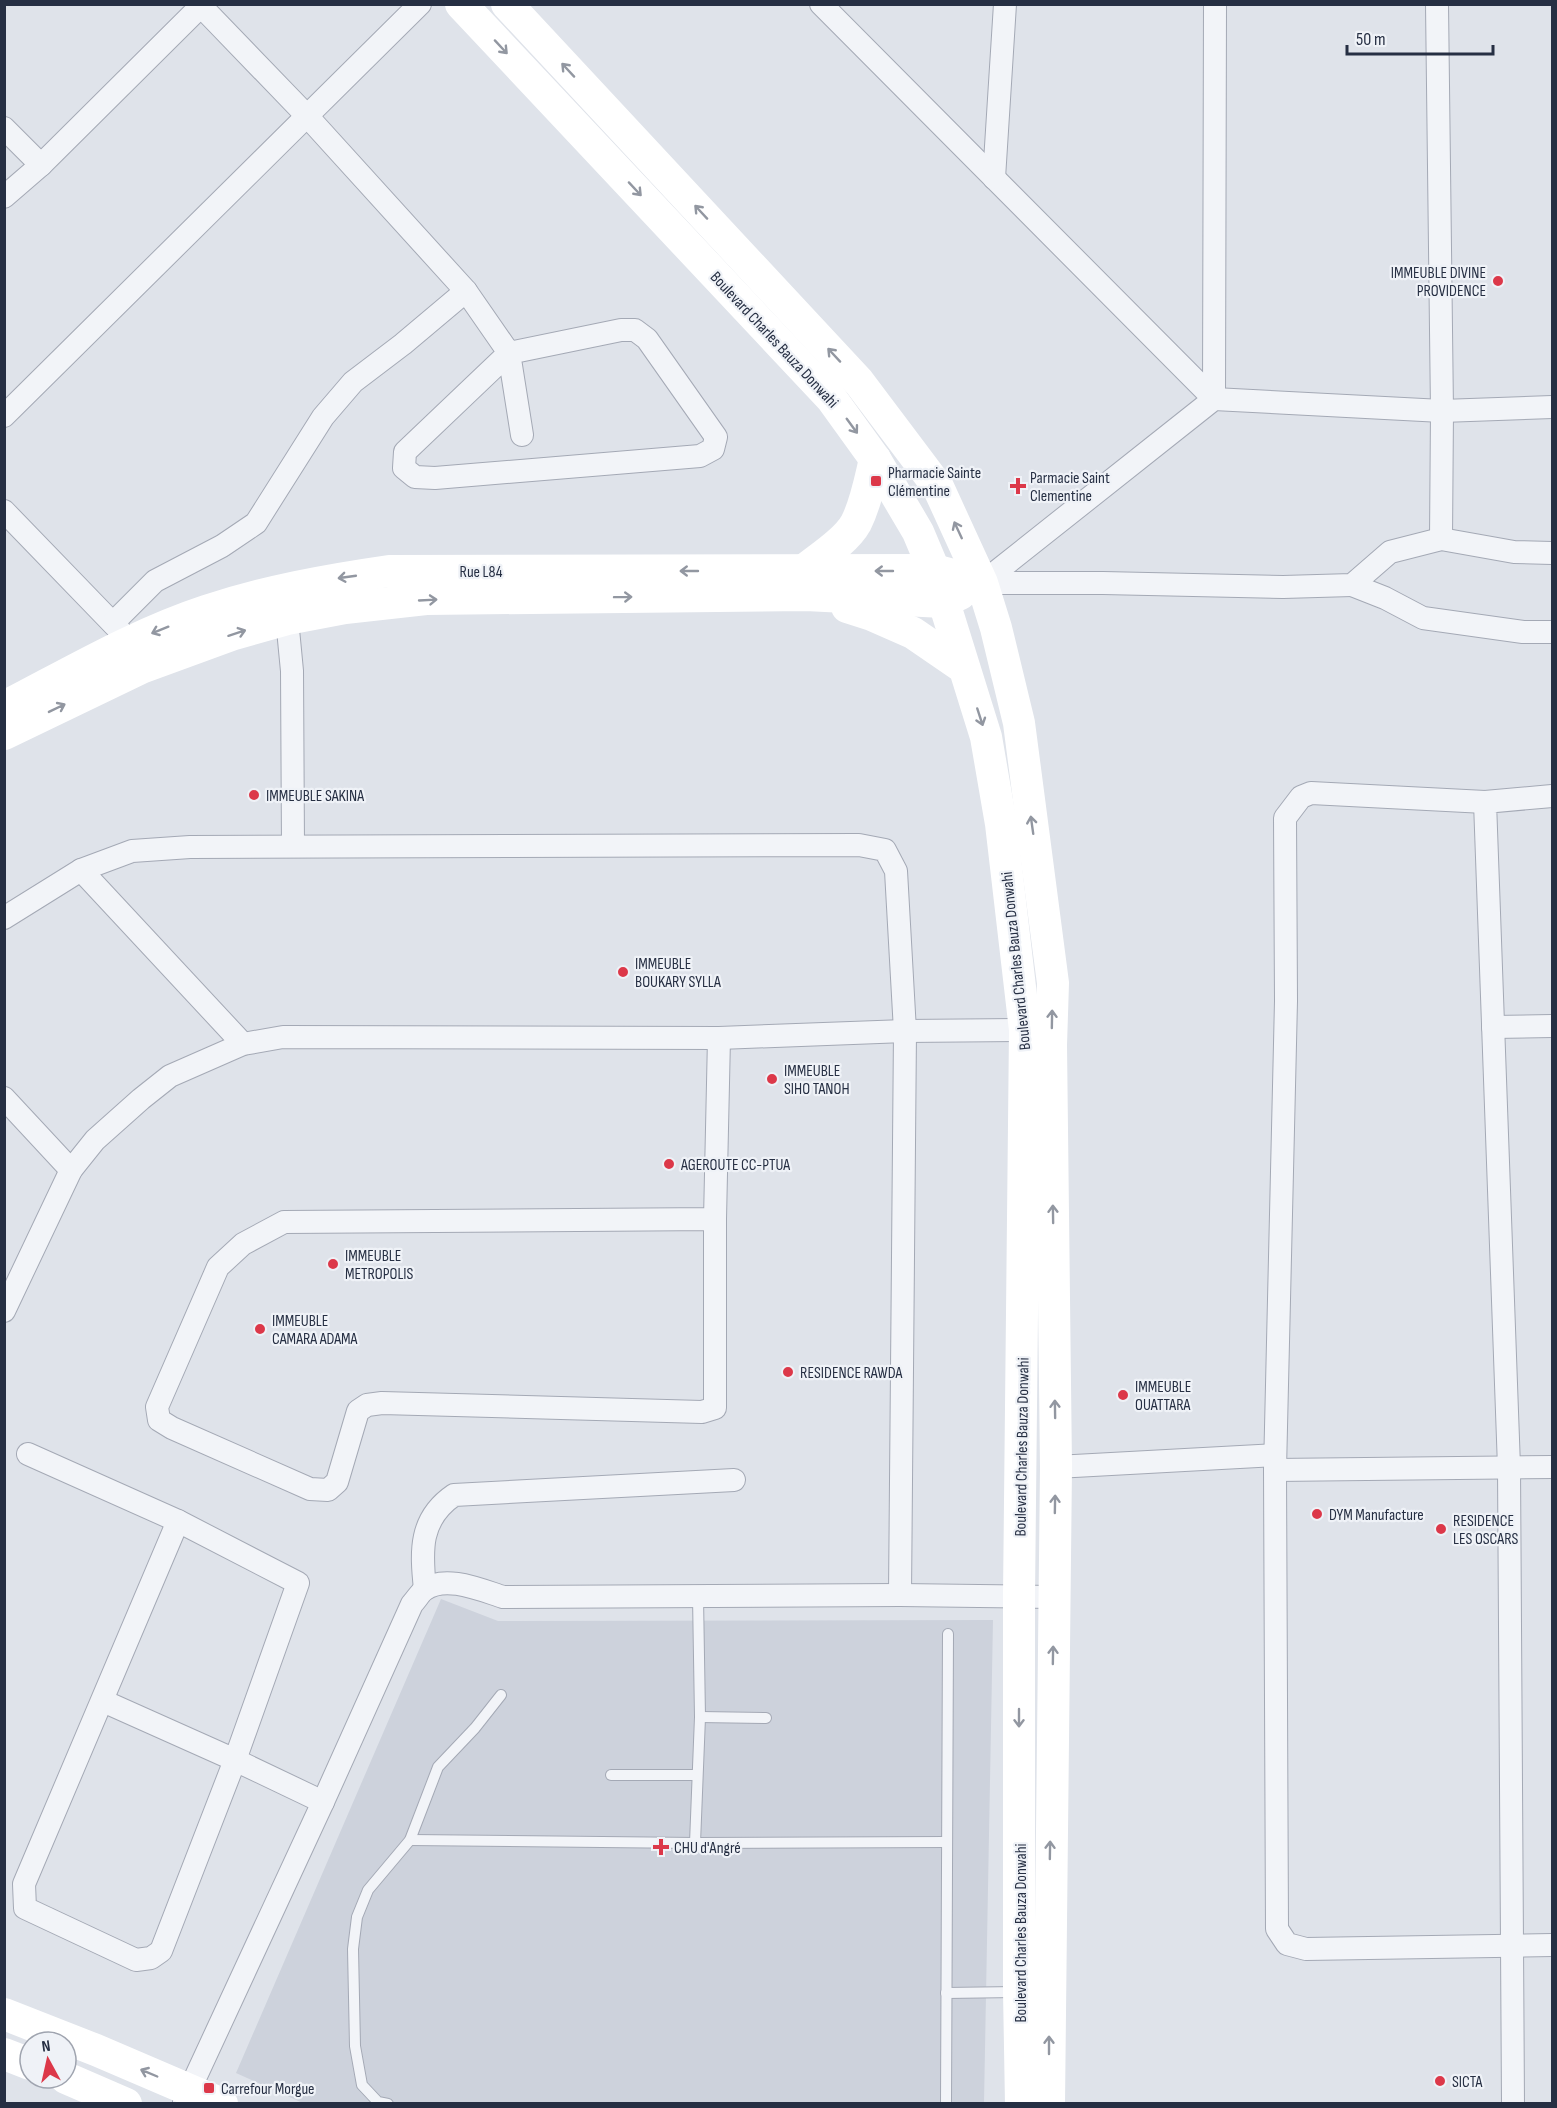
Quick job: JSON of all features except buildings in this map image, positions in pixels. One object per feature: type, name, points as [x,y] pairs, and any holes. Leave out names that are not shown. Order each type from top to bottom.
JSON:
[{"type":"main road","name":"Boulevard Charles Bauza Donwahi","points":[[461,4],[831,398],[875,459],[918,532],[934,570],[986,737],[1001,824],[1025,1030],[1020,1596],[1034,1992],[1049,2103]]},
{"type":"main road","name":"Boulevard Charles Bauza Donwahi","points":[[507,4],[859,382],[938,487],[982,583],[996,628],[1019,723],[1053,983],[1056,1467],[1053,1597],[1034,1992],[1021,2103]]},
{"type":"main road","points":[[805,583],[831,549],[855,525],[864,504],[875,459]]},
{"type":"main road","name":"Rue L84","points":[[4,706],[121,632],[281,590],[337,578],[389,571],[805,583],[934,570],[982,583]]},
{"type":"main road","points":[[805,583],[913,633],[964,668]]},
{"type":"main road","points":[[4,734],[141,668],[234,634],[287,619],[345,609],[426,599],[805,583],[943,602],[982,583]]},
{"type":"main road","points":[[4,2014],[186,2097],[222,2103]]},
{"type":"main road","points":[[78,2083],[126,2103]]},
{"type":"street","points":[[4,416],[420,4]]},
{"type":"street","points":[[821,4],[1214,399]]},
{"type":"street","points":[[994,178],[1005,4]]},
{"type":"street","points":[[1214,399],[1215,4]]},
{"type":"street","points":[[1437,4],[1442,411],[1441,539]]},
{"type":"street","points":[[4,197],[41,165],[200,5],[308,117],[466,291],[509,352],[522,435]]},
{"type":"street","points":[[4,128],[41,165]]},
{"type":"street","points":[[4,511],[121,632],[155,580],[222,546],[256,523],[323,417],[354,382],[466,291]]},
{"type":"street","points":[[621,330],[635,330],[647,339],[716,437],[713,449],[700,456],[435,478],[416,477],[404,468],[405,452],[509,352],[621,330]]},
{"type":"street","points":[[982,583],[1214,399],[1442,411],[1552,407]]},
{"type":"street","points":[[1352,585],[1390,552],[1441,539],[1514,552],[1552,553]]},
{"type":"street","points":[[982,583],[1284,587],[1352,585],[1385,598],[1423,618],[1523,632],[1552,632]]},
{"type":"street","points":[[287,619],[292,671],[293,846]]},
{"type":"street","points":[[1552,796],[1485,802],[1311,793],[1301,797],[1285,818],[1286,1001],[1275,1462],[1277,1929],[1287,1944],[1306,1949],[1552,1945]]},
{"type":"street","points":[[1485,802],[1509,1467],[1513,2103]]},
{"type":"street","points":[[4,918],[81,870],[132,850],[293,846],[859,845],[885,850],[896,871],[905,1031],[900,1595]]},
{"type":"street","points":[[81,870],[243,1044]]},
{"type":"street","points":[[1493,1027],[1552,1026]]},
{"type":"street","points":[[4,1311],[71,1170],[94,1140],[170,1076],[243,1044],[283,1036],[719,1038],[905,1031],[1025,1030]]},
{"type":"street","points":[[715,1219],[284,1222],[243,1244],[218,1267],[156,1407],[159,1420],[172,1428],[310,1489],[328,1490],[337,1482],[358,1411],[367,1405],[382,1403],[702,1412],[715,1408],[715,1219],[719,1038]]},
{"type":"street","points":[[4,1098],[71,1170]]},
{"type":"street","points":[[28,1454],[178,1521],[298,1583],[235,1760],[161,1951],[151,1958],[136,1960],[25,1908],[24,1884],[178,1521]]},
{"type":"street","points":[[1056,1467],[1275,1462],[1552,1467]]},
{"type":"street","points":[[425,1589],[422,1543],[432,1518],[445,1501],[454,1495],[735,1480]]},
{"type":"street","points":[[186,2097],[412,1604],[425,1589],[443,1584],[461,1584],[503,1597],[900,1595],[1053,1597]]},
{"type":"street","points":[[103,1701],[323,1802]]},
{"type":"lane","points":[[694,1843],[700,1717],[698,1597]]},
{"type":"lane","points":[[946,2103],[948,1634]]},
{"type":"lane","points":[[387,2103],[378,2102],[362,2085],[355,2046],[353,1949],[357,1917],[368,1890],[410,1840],[438,1767],[475,1728],[501,1695]]},
{"type":"lane","points":[[700,1717],[766,1718]]},
{"type":"lane","points":[[611,1775],[697,1775]]},
{"type":"lane","points":[[410,1840],[694,1843],[947,1842]]},
{"type":"lane","points":[[946,1993],[1034,1992]]},
{"type":"shaded area","name":"CHU d'Angré","points":[[441,1599],[498,1621],[993,1620],[984,2103],[305,2104],[236,2073]]},
{"type":"place","name":"IMMEUBLE DIVINE PROVIDENCE","points":[[1498,281]]},
{"type":"place","name":"Pharmacie Sainte Clémentine","points":[[876,481]]},
{"type":"place","name":"Parmacie Saint Clementine","points":[[1018,486]]},
{"type":"place","name":"IMMEUBLE SAKINA","points":[[254,795]]},
{"type":"place","name":"IMMEUBLE BOUKARY SYLLA","points":[[623,972]]},
{"type":"place","name":"IMMEUBLE SIHO TANOH","points":[[772,1079]]},
{"type":"place","name":"AGEROUTE CC-PTUA","points":[[669,1164]]},
{"type":"place","name":"IMMEUBLE METROPOLIS","points":[[333,1264]]},
{"type":"place","name":"IMMEUBLE CAMARA ADAMA","points":[[260,1329]]},
{"type":"place","name":"RESIDENCE RAWDA","points":[[788,1372]]},
{"type":"place","name":"IMMEUBLE OUATTARA","points":[[1123,1395]]},
{"type":"place","name":"DYM Manufacture","points":[[1317,1514]]},
{"type":"place","name":"RESIDENCE LES OSCARS","points":[[1441,1529]]},
{"type":"place","name":"CHU d'Angré","points":[[661,1847]]},
{"type":"place","name":"SICTA","points":[[1440,2081]]},
{"type":"place","name":"Carrefour Morgue","points":[[209,2088]]}]
